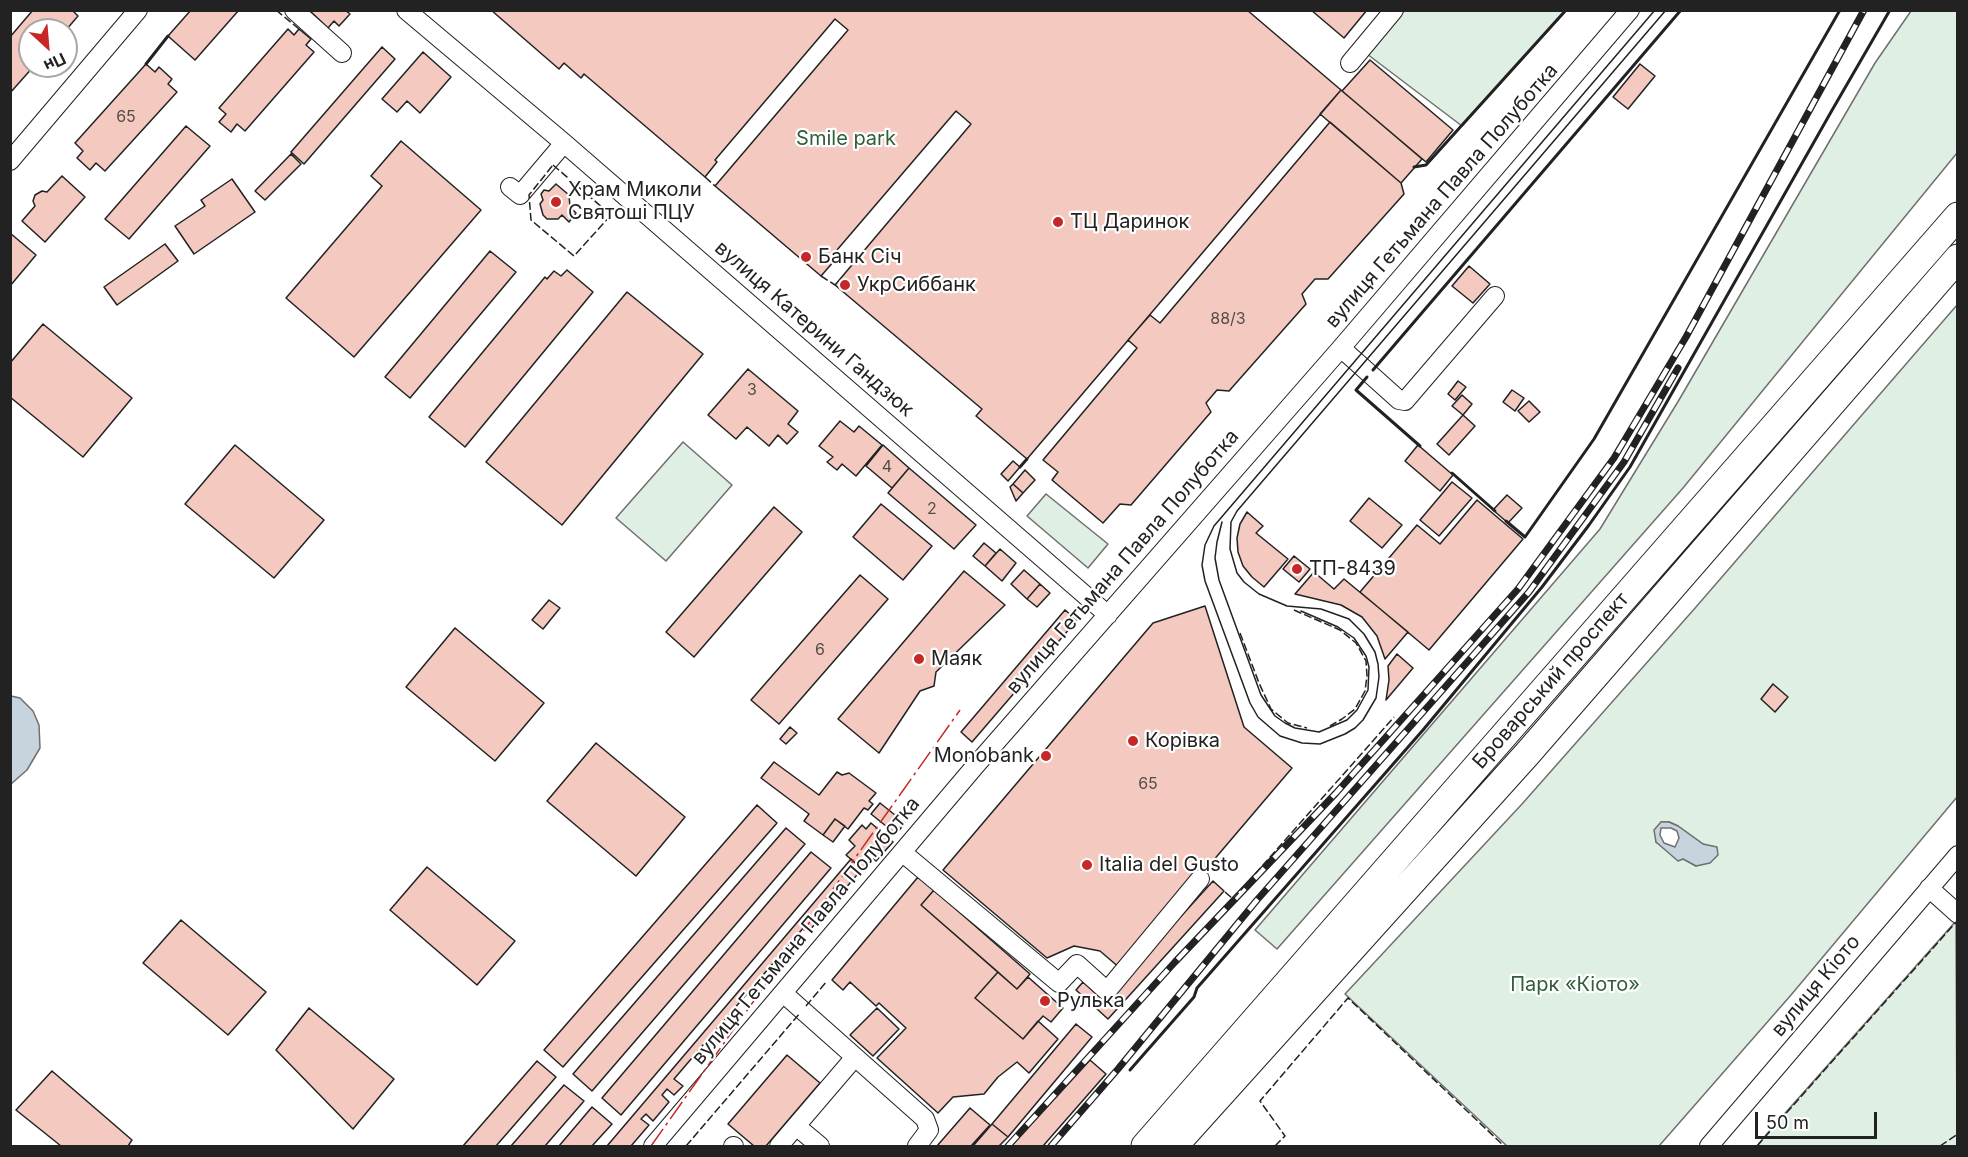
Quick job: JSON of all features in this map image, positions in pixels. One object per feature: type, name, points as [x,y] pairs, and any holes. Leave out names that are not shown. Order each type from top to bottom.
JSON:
[{"type":"highway","name":"Броварський проспект","points":[[1145,1146],[1958,216]]},
{"type":"highway","name":"Броварський проспект","points":[[1174,1146],[1528,753],[1958,258]]},
{"type":"street","points":[[10,160],[138,10]]},
{"type":"street","points":[[294,10],[342,53]]},
{"type":"street","name":"вулиця Катерини Гандзюк","points":[[406,10],[564,143],[1108,615]]},
{"type":"street","points":[[1350,63],[1394,10]]},
{"type":"street","name":"вулиця Гетьмана Павла Полуботка","points":[[653,1146],[976,765],[1341,348],[1630,10]]},
{"type":"street","points":[[510,187],[520,195],[564,143]]},
{"type":"street","points":[[1341,348],[1399,400],[1405,401],[1495,296]]},
{"type":"street","points":[[903,853],[1059,983],[1077,964],[1107,991],[1200,879]]},
{"type":"street","name":"вулиця Кіото","points":[[1709,1146],[1958,855]]},
{"type":"street","points":[[1929,888],[1958,914]]},
{"type":"street","points":[[783,993],[925,1119],[929,1130],[917,1146]]},
{"type":"street","points":[[778,1146],[855,1057]]},
{"type":"street","points":[[796,1126],[820,1146]]},
{"type":"green space","points":[[1404,11],[1566,11],[1462,126],[1367,54]]},
{"type":"green space","points":[[1911,11],[1957,11],[1957,153],[1683,488],[1277,949],[1255,930],[1600,529],[1679,400],[1875,63]]},
{"type":"green space","name":"Парк «Кіото»","points":[[1957,305],[1957,797],[1791,995],[1659,1146],[1507,1146],[1345,994],[1522,804]],"holes":[[[1661,822],[1669,822],[1703,844],[1696,866],[1656,842]]]},
{"type":"green space","points":[[683,442],[732,485],[666,561],[616,518]]},
{"type":"green space","points":[[1046,494],[1108,544],[1088,568],[1027,516]]},
{"type":"green space","points":[[1956,921],[1957,1146],[1757,1146],[1771,1129]]},
{"type":"shaded area","points":[[11,696],[20,698],[33,711],[39,725],[40,748],[27,770],[11,784]]},
{"type":"shaded area","points":[[1661,822],[1669,822],[1703,844],[1717,847],[1718,855],[1710,863],[1696,866],[1683,859],[1678,861],[1656,842],[1654,830]],"holes":[[[1661,828],[1671,828],[1677,831],[1679,838],[1675,847],[1664,843],[1660,835]]]},
{"type":"building","points":[[33,10],[72,10],[78,16],[76,18],[26,18]]},
{"type":"building","points":[[191,10],[239,10],[195,60],[168,36]]},
{"type":"building","points":[[309,10],[345,10],[350,14],[339,26],[334,21],[328,28]]},
{"type":"building","name":"ТЦ Даринок","points":[[491,10],[1247,10],[1341,90],[1027,459],[976,416],[982,409],[835,285],[971,124],[956,111],[831,257],[835,260],[821,276],[715,186],[848,30],[835,19],[715,160],[717,162],[705,177],[584,74],[581,78],[564,63],[559,69]]},
{"type":"building","points":[[1311,10],[1367,10],[1344,38]]},
{"type":"building","points":[[18,28],[18,78],[23,78],[10,93],[10,37]]},
{"type":"building","points":[[288,29],[294,35],[299,29],[311,39],[306,45],[314,52],[245,131],[237,124],[231,132],[219,122],[226,114],[219,108]]},
{"type":"building","points":[[382,47],[395,59],[304,164],[291,152]]},
{"type":"building","points":[[423,52],[451,77],[420,113],[407,101],[397,112],[382,99]]},
{"type":"building","points":[[1370,60],[1453,130],[1426,162],[1342,91]]},
{"type":"building","points":[[146,64],[155,72],[159,67],[172,79],[168,84],[177,92],[105,171],[96,163],[90,170],[77,158],[83,151],[75,143]]},
{"type":"building","points":[[1640,64],[1655,76],[1628,109],[1613,97]]},
{"type":"building","points":[[1341,90],[1422,159],[1401,183],[1320,114]]},
{"type":"building","points":[[1330,122],[1401,183],[1404,194],[1328,279],[1315,279],[1302,294],[1306,304],[1229,391],[1217,390],[1206,403],[1211,412],[1131,505],[1120,504],[1103,523],[1052,480],[1058,472],[1043,460],[1137,348],[1128,340],[1150,315],[1160,323]]},
{"type":"building","points":[[186,126],[210,146],[129,239],[105,219]]},
{"type":"building","points":[[401,141],[481,210],[354,357],[286,298],[382,186],[371,176]]},
{"type":"building","points":[[291,154],[301,164],[265,200],[255,191]]},
{"type":"building","points":[[62,176],[85,197],[45,242],[22,221],[35,206],[33,201],[35,195],[42,191],[47,192]]},
{"type":"building","points":[[232,179],[255,212],[194,254],[175,226],[205,206],[201,200]]},
{"type":"building","name":"Храм Миколи Святоші ПЦУ","points":[[556,184],[569,195],[570,207],[576,213],[569,222],[562,215],[558,219],[547,219],[543,215],[540,204],[543,200],[541,194],[544,190],[549,191]]},
{"type":"building","points":[[10,233],[36,255],[10,286]]},
{"type":"building","points":[[165,244],[178,261],[117,305],[104,287]]},
{"type":"building","points":[[490,251],[516,272],[410,398],[385,377]]},
{"type":"building","points":[[1469,266],[1490,284],[1473,303],[1452,286]]},
{"type":"building","points":[[567,270],[593,292],[465,447],[429,417],[545,277],[547,279],[554,271],[561,276]]},
{"type":"building","points":[[627,292],[703,354],[562,525],[486,462]]},
{"type":"building","points":[[43,324],[132,398],[83,457],[10,397],[10,363]]},
{"type":"building","points":[[748,369],[798,411],[788,424],[798,432],[787,444],[778,435],[769,446],[747,427],[736,439],[708,415]]},
{"type":"building","points":[[1458,381],[1466,387],[1455,400],[1448,394]]},
{"type":"building","points":[[1512,390],[1524,398],[1515,411],[1503,402]]},
{"type":"building","points":[[1462,395],[1472,404],[1463,415],[1452,406]]},
{"type":"building","points":[[1529,401],[1540,412],[1529,422],[1518,411]]},
{"type":"building","points":[[1463,415],[1475,426],[1449,455],[1437,444]]},
{"type":"building","points":[[840,421],[854,432],[859,426],[882,445],[856,476],[842,464],[837,470],[827,462],[833,457],[819,446]]},
{"type":"building","points":[[235,445],[324,520],[274,578],[185,504]]},
{"type":"building","points":[[883,445],[909,468],[892,488],[866,466]]},
{"type":"building","points":[[1418,445],[1453,475],[1440,491],[1405,461]]},
{"type":"building","points":[[1013,461],[1020,467],[1008,481],[1001,474]]},
{"type":"building","points":[[909,468],[976,525],[954,549],[888,493]]},
{"type":"building","points":[[1025,470],[1035,480],[1023,493],[1013,484]]},
{"type":"building","points":[[1452,482],[1472,498],[1439,536],[1420,520]]},
{"type":"building","points":[[1013,484],[1023,493],[1016,501],[1010,487]]},
{"type":"building","points":[[1507,495],[1522,508],[1508,523],[1493,510]]},
{"type":"building","points":[[1369,498],[1402,525],[1382,548],[1350,521]]},
{"type":"building","points":[[1477,500],[1523,539],[1429,650],[1360,592],[1417,525],[1440,544]]},
{"type":"building","points":[[881,504],[932,546],[903,580],[853,537]]},
{"type":"building","points":[[774,507],[802,532],[694,657],[666,632]]},
{"type":"building","points":[[1247,512],[1263,526],[1256,533],[1288,559],[1264,587],[1243,566],[1238,552],[1237,538],[1240,524]]},
{"type":"building","points":[[984,543],[996,553],[985,566],[973,556]]},
{"type":"building","points":[[1000,549],[1016,563],[1002,581],[985,566]]},
{"type":"building","name":"ТП-8439","points":[[1294,556],[1310,569],[1299,582],[1283,569]]},
{"type":"building","points":[[1024,570],[1040,584],[1027,599],[1011,584]]},
{"type":"building","name":"Маяк","points":[[964,571],[1005,605],[936,672],[934,686],[920,691],[879,753],[838,719]]},
{"type":"building","points":[[1314,572],[1334,589],[1344,579],[1408,632],[1385,659],[1377,636],[1362,617],[1341,605],[1295,594]]},
{"type":"building","points":[[860,575],[888,599],[779,724],[751,700]]},
{"type":"building","points":[[1040,584],[1050,593],[1037,607],[1027,599]]},
{"type":"building","points":[[549,600],[560,608],[543,629],[532,620]]},
{"type":"building","points":[[1205,606],[1244,727],[1292,768],[1121,969],[1100,951],[1074,946],[1047,958],[943,870],[1153,623]]},
{"type":"building","points":[[1065,610],[1077,620],[972,742],[961,732]]},
{"type":"building","points":[[455,628],[544,703],[495,761],[406,687]]},
{"type":"building","points":[[1397,654],[1413,668],[1386,700],[1389,680],[1388,666]]},
{"type":"building","points":[[1773,684],[1788,697],[1775,712],[1761,699]]},
{"type":"building","points":[[790,727],[797,733],[786,744],[780,739]]},
{"type":"building","points":[[596,743],[685,817],[636,876],[547,801]]},
{"type":"building","points":[[774,762],[819,795],[837,772],[842,775],[849,773],[876,793],[869,801],[873,804],[868,810],[864,808],[848,829],[835,819],[823,835],[804,821],[809,814],[761,778]]},
{"type":"building","points":[[880,803],[905,823],[896,834],[871,814]]},
{"type":"building","points":[[757,805],[777,823],[563,1067],[544,1050]]},
{"type":"building","points":[[835,819],[845,826],[833,842],[823,835]]},
{"type":"building","points":[[871,823],[893,842],[876,861],[872,857],[862,869],[846,855],[855,846],[849,840],[862,825],[866,829]]},
{"type":"building","points":[[786,828],[805,844],[592,1091],[573,1074]]},
{"type":"building","points":[[811,852],[831,868],[621,1115],[602,1098]]},
{"type":"building","points":[[851,859],[862,869],[809,931],[805,926],[674,1079],[683,1086],[674,1095],[667,1089],[662,1095],[669,1102],[653,1121],[646,1114],[641,1119],[649,1125],[631,1146],[607,1146]]},
{"type":"building","points":[[427,867],[515,941],[477,985],[390,910]]},
{"type":"building","points":[[918,877],[934,890],[921,905],[998,972],[975,998],[1023,1039],[1038,1021],[1058,1039],[1029,1073],[1017,1062],[998,1077],[984,1094],[953,1097],[938,1113],[877,1058],[906,1028],[879,1003],[876,1006],[850,982],[843,990],[832,980]]},
{"type":"building","points":[[1213,881],[1224,891],[1108,1019],[1076,990],[1083,982],[1104,1001]]},
{"type":"building","points":[[934,890],[1030,974],[1017,989],[921,905]]},
{"type":"building","points":[[181,920],[266,992],[228,1035],[143,963]]},
{"type":"building","points":[[998,972],[1017,989],[1028,977],[1063,1008],[1051,1022],[1043,1016],[1023,1039],[975,998]]},
{"type":"building","points":[[309,1008],[394,1079],[353,1129],[276,1050]]},
{"type":"building","points":[[877,1008],[899,1029],[873,1056],[850,1035]]},
{"type":"building","points":[[1076,1024],[1092,1037],[1008,1137],[992,1124]]},
{"type":"building","points":[[787,1055],[820,1083],[766,1146],[754,1146],[728,1124]]},
{"type":"building","points":[[1090,1060],[1106,1074],[1043,1146],[1011,1146]]},
{"type":"building","points":[[537,1061],[556,1077],[496,1146],[463,1146]]},
{"type":"building","points":[[52,1071],[132,1140],[128,1146],[61,1146],[16,1110]]},
{"type":"building","points":[[564,1085],[584,1101],[545,1146],[511,1146]]},
{"type":"building","points":[[592,1107],[612,1124],[592,1146],[559,1146]]},
{"type":"building","points":[[970,1108],[990,1125],[971,1146],[937,1146]]},
{"type":"building","points":[[992,1124],[1008,1137],[999,1146],[973,1146]]},
{"type":"tram line","points":[[1655,10],[1214,526],[1205,545],[1202,565],[1205,581],[1250,703],[1258,717],[1280,736],[1302,743],[1320,744],[1355,728],[1363,720],[1376,698],[1378,664],[1375,652],[1364,634],[1349,619],[1321,609],[1287,606],[1259,594],[1244,582],[1237,573],[1230,549],[1231,522],[1237,511],[1666,10]]},
{"type":"tram line","points":[[1222,522],[1215,558],[1219,580],[1261,695],[1275,716],[1285,723],[1295,728],[1319,732],[1347,720],[1357,710],[1368,690],[1369,667],[1366,656],[1354,638],[1338,627],[1301,611]]},
{"type":"railway","points":[[1008,1146],[1175,962],[1336,793],[1518,589],[1614,458],[1686,337],[1864,10]]},
{"type":"railway","points":[[1051,1146],[1118,1069],[1257,900],[1529,592],[1624,462],[1678,368]]},
{"type":"fence","points":[[276,10],[299,29]]},
{"type":"fence","points":[[553,165],[611,215],[574,256],[531,220],[529,195],[553,165]]},
{"type":"fence","points":[[705,177],[715,186]]},
{"type":"fence","points":[[821,276],[835,285]]},
{"type":"fence","points":[[1294,610],[1340,630],[1356,643],[1366,661],[1365,691],[1355,709],[1330,726]]},
{"type":"fence","points":[[1240,633],[1271,709],[1288,723],[1307,728]]},
{"type":"fence","points":[[1225,892],[1233,899],[1394,717]]},
{"type":"fence","points":[[1757,1146],[1958,920]]},
{"type":"fence","points":[[806,1006],[827,981]]},
{"type":"fence","points":[[1275,1146],[1285,1136],[1260,1101],[1348,998],[1504,1146]]},
{"type":"fence","points":[[686,1146],[800,1013]]},
{"type":"fence","points":[[1940,1146],[1958,1134]]},
{"type":"wall","points":[[1414,167],[1426,165],[1566,10]]},
{"type":"wall","points":[[1373,370],[1681,10]]},
{"type":"wall","points":[[1506,521],[1525,537],[1594,439],[1840,10]]},
{"type":"wall","points":[[1130,1070],[1194,997],[1197,988],[1423,730],[1542,587],[1589,525],[1630,467],[1890,10]]},
{"type":"wall","points":[[146,64],[168,36]]},
{"type":"wall","points":[[1367,377],[1356,390],[1420,446]]},
{"type":"wall","points":[[1020,467],[1027,459]]},
{"type":"wall","points":[[1452,473],[1495,511]]},
{"type":"power","points":[[651,1146],[960,710]]},
{"type":"place","name":"Храм Миколи Святоші ПЦУ","points":[[556,202]]},
{"type":"place","name":"ТЦ Даринок","points":[[1058,222]]},
{"type":"place","name":"Банк Січ","points":[[806,257]]},
{"type":"place","name":"УкрСиббанк","points":[[845,285]]},
{"type":"place","name":"ТП-8439","points":[[1297,569]]},
{"type":"place","name":"Маяк","points":[[919,659]]},
{"type":"place","name":"Корівка","points":[[1133,741]]},
{"type":"place","name":"Monobank","points":[[1046,756]]},
{"type":"place","name":"Italia del Gusto","points":[[1087,865]]},
{"type":"place","name":"Рулька","points":[[1045,1001]]},
{"type":"park label","name":"Smile park","points":[[846,139]]}]
